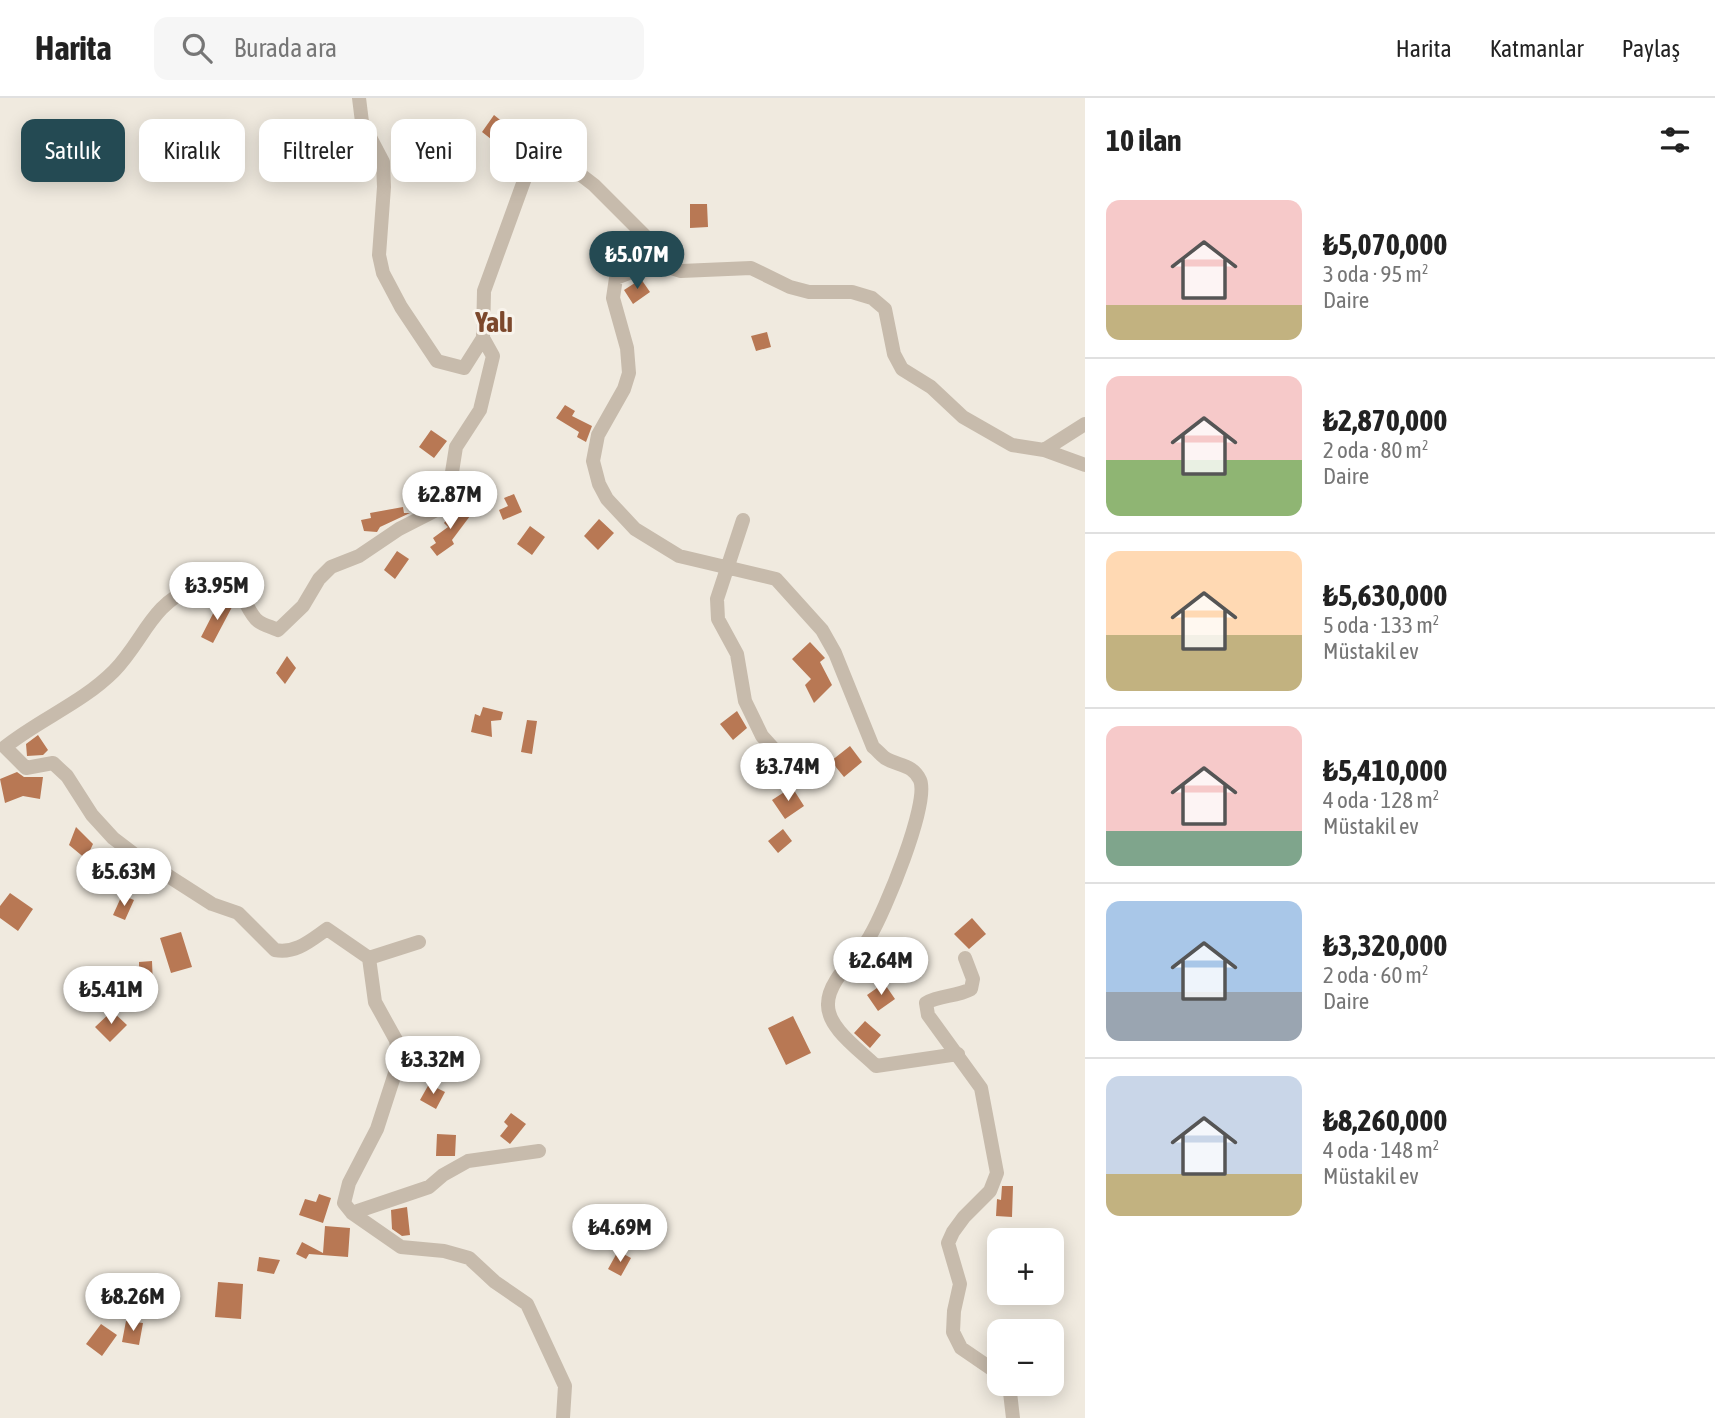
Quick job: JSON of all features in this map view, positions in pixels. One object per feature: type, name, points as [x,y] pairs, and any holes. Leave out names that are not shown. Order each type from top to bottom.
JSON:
[{"type":"street","points":[[359,98],[362,122],[383,162],[379,256],[383,273],[401,307],[437,361],[464,368],[483,338]]},
{"type":"street","points":[[564,1418],[565,1386],[527,1304],[519,1296],[495,1282],[469,1258],[444,1251],[401,1247],[352,1213],[344,1203],[349,1183],[377,1129],[399,1061],[396,1040],[375,1002],[369,958],[327,929],[298,949],[275,950],[238,914],[212,904],[113,838],[92,815],[67,776],[53,763],[26,768],[5,747],[24,732],[67,709],[113,673],[163,604],[189,589],[211,580],[223,580],[244,596],[257,621],[278,630],[303,607],[319,579],[331,567],[359,556],[399,529],[442,506],[449,491],[456,447],[480,410],[493,356],[483,338],[484,290],[529,167],[551,152],[594,185],[653,244],[655,263]]},
{"type":"street","points":[[958,1054],[876,1066],[831,1021],[828,1003],[834,985],[871,936],[894,884],[911,835],[921,795],[921,781],[912,768],[884,758],[873,747],[835,653],[822,630],[776,579],[679,555],[635,529],[607,499],[599,484],[593,461],[597,435],[624,389],[629,373],[627,348],[613,298],[616,278],[655,263],[681,271],[751,268],[809,292],[852,292],[872,298],[885,309],[894,354],[902,369],[931,387],[964,417],[1012,445],[1044,450],[1085,465]]},
{"type":"street","points":[[1044,450],[1085,424]]},
{"type":"street","points":[[743,520],[717,599],[718,619],[737,654],[746,701],[762,736],[800,778]]},
{"type":"street","points":[[369,958],[419,942]]},
{"type":"street","points":[[965,958],[973,979],[971,989],[958,996],[934,998],[926,1003],[928,1015],[981,1088],[997,1173],[990,1191],[964,1217],[948,1243],[960,1284],[953,1332],[961,1348],[987,1366]]},
{"type":"street","points":[[352,1213],[429,1187],[443,1175],[468,1161],[539,1151]]},
{"type":"street","points":[[1010,1396],[1013,1418]]},
{"type":"building","points":[[490,121],[490,138],[482,132]]},
{"type":"building","points":[[690,204],[707,204],[708,227],[690,228]]},
{"type":"building","points":[[641,279],[650,292],[633,304],[624,290]]},
{"type":"building","points":[[767,332],[771,347],[756,351],[751,336]]},
{"type":"building","points":[[565,405],[575,411],[572,416],[592,426],[586,442],[577,437],[579,432],[556,418]]},
{"type":"building","points":[[431,430],[447,441],[434,458],[419,447]]},
{"type":"building","points":[[514,494],[522,512],[503,520],[499,510],[508,506],[504,498]]},
{"type":"building","points":[[457,506],[470,516],[452,540],[454,544],[437,556],[430,547],[436,543],[433,538],[448,527],[444,523]]},
{"type":"building","points":[[403,507],[404,513],[410,513],[380,527],[377,532],[364,531],[361,520],[371,518],[370,513]]},
{"type":"building","points":[[599,519],[614,533],[598,550],[584,536]]},
{"type":"building","points":[[530,526],[545,537],[532,555],[517,544]]},
{"type":"building","points":[[397,551],[409,559],[395,579],[384,570]]},
{"type":"building","points":[[220,600],[232,607],[213,643],[201,637]]},
{"type":"building","points":[[810,642],[825,658],[820,662],[832,685],[814,703],[805,685],[811,679],[792,659]]},
{"type":"building","points":[[287,656],[296,668],[285,684],[276,673]]},
{"type":"building","points":[[483,707],[503,712],[501,720],[491,721],[492,737],[471,732],[475,714],[480,716]]},
{"type":"building","points":[[737,711],[747,728],[733,740],[720,724]]},
{"type":"building","points":[[527,720],[537,721],[532,754],[521,752]]},
{"type":"building","points":[[38,735],[48,750],[43,755],[27,756],[26,744]]},
{"type":"building","points":[[850,746],[862,762],[844,777],[831,761]]},
{"type":"building","points":[[17,772],[24,777],[43,777],[40,799],[23,796],[5,803],[0,779]]},
{"type":"building","points":[[792,787],[804,806],[785,819],[772,800]]},
{"type":"building","points":[[76,827],[93,844],[86,859],[69,845]]},
{"type":"building","points":[[783,829],[792,841],[778,853],[768,841]]},
{"type":"building","points":[[10,893],[33,909],[18,931],[0,918],[0,906]]},
{"type":"building","points":[[122,895],[134,900],[125,920],[113,915]]},
{"type":"building","points":[[972,918],[986,934],[969,949],[954,934]]},
{"type":"building","points":[[181,932],[192,967],[171,973],[160,938]]},
{"type":"building","points":[[152,961],[153,986],[139,983],[139,962]]},
{"type":"building","points":[[884,983],[895,999],[878,1011],[867,995]]},
{"type":"building","points":[[112,1011],[127,1025],[110,1042],[95,1027]]},
{"type":"building","points":[[793,1016],[811,1053],[786,1065],[768,1028]]},
{"type":"building","points":[[865,1021],[881,1035],[870,1048],[854,1033]]},
{"type":"building","points":[[429,1084],[445,1092],[436,1109],[420,1100]]},
{"type":"building","points":[[511,1113],[526,1124],[510,1144],[500,1136],[508,1126],[504,1122]]},
{"type":"building","points":[[437,1134],[456,1135],[455,1156],[436,1156]]},
{"type":"building","points":[[1002,1186],[1013,1186],[1012,1217],[996,1216],[997,1199],[1001,1200]]},
{"type":"building","points":[[319,1194],[331,1198],[323,1223],[299,1215],[305,1199],[316,1202]]},
{"type":"building","points":[[407,1207],[410,1235],[402,1236],[392,1229],[391,1210]]},
{"type":"building","points":[[325,1226],[350,1228],[348,1257],[309,1254],[306,1259],[296,1254],[302,1242],[323,1253]]},
{"type":"building","points":[[618,1251],[631,1258],[621,1276],[608,1269]]},
{"type":"building","points":[[259,1257],[280,1260],[274,1274],[257,1271]]},
{"type":"building","points":[[218,1282],[243,1284],[241,1319],[215,1317]]},
{"type":"building","points":[[126,1321],[143,1323],[139,1345],[122,1342]]},
{"type":"building","points":[[101,1324],[117,1335],[102,1356],[86,1344]]},
{"type":"district","name":"Yalı","points":[[494,322]]}]
